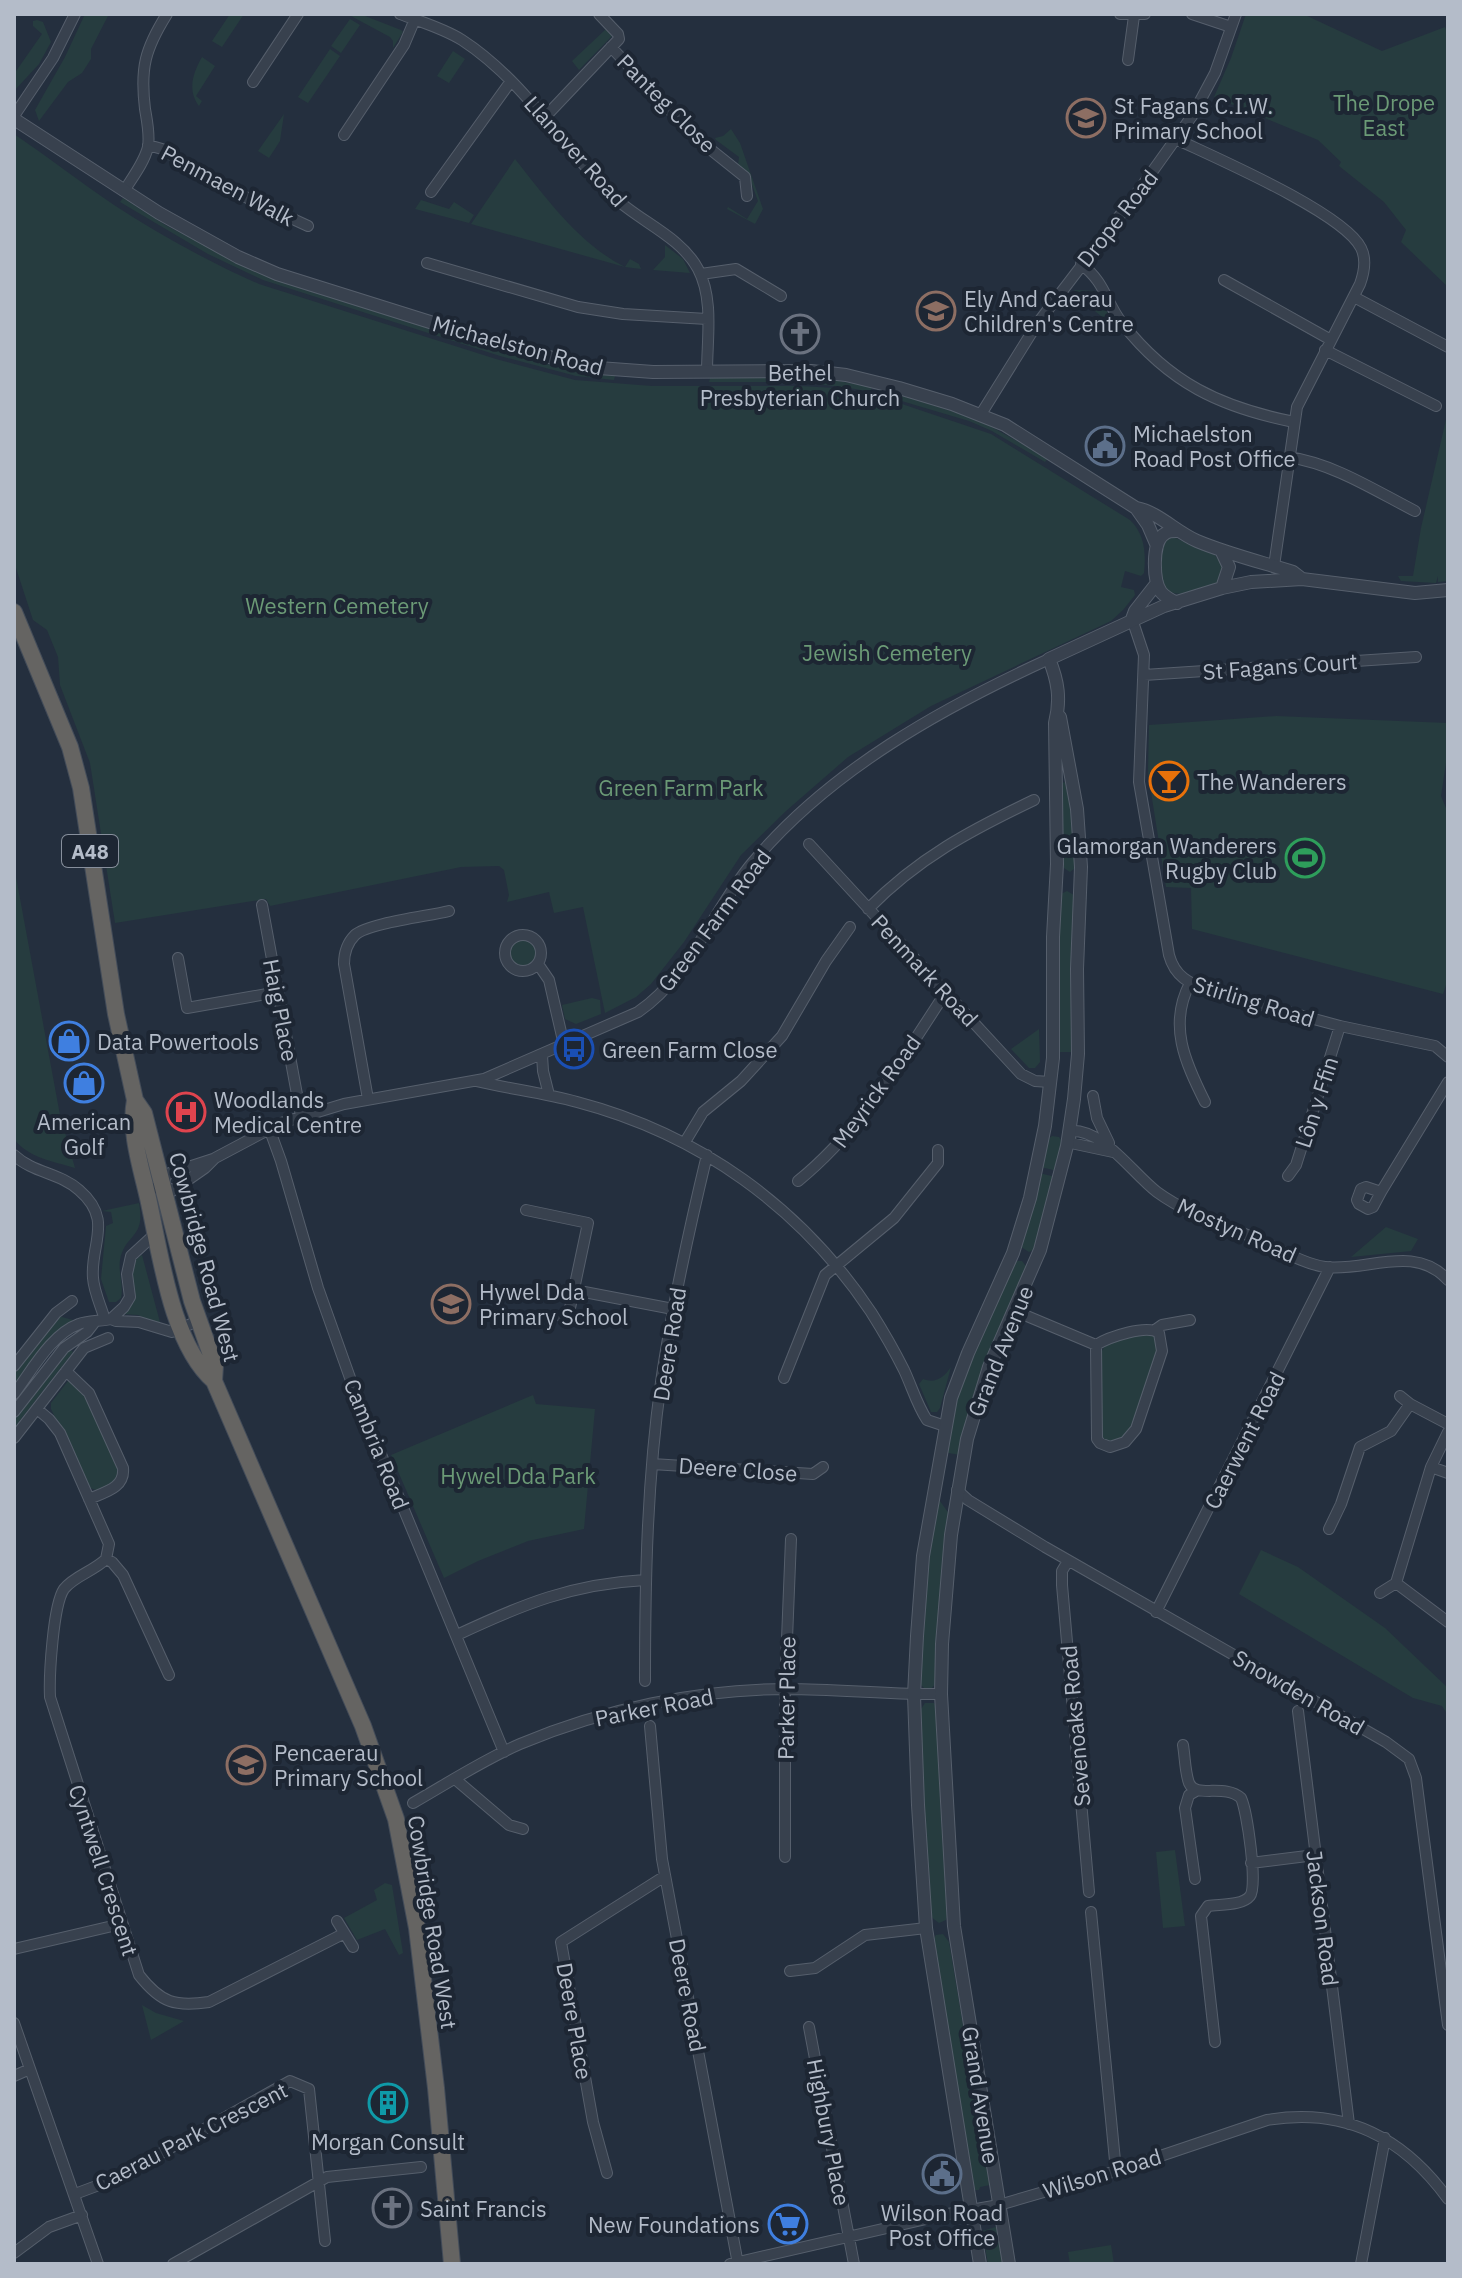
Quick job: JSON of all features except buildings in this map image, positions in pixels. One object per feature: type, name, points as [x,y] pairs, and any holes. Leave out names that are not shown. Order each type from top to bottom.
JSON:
[{"type":"highway","name":"Cowbridge Road West","points":[[14,612],[70,747],[81,788],[114,1004],[135,1100],[144,1113],[181,1262],[215,1366],[214,1381]]},
{"type":"highway","name":"Cowbridge Road West","points":[[135,1100],[132,1115],[147,1192],[152,1243],[170,1297],[202,1371],[214,1381],[363,1726],[396,1819],[417,1928],[452,2264]]},
{"type":"street","points":[[14,118],[53,58],[75,14]]},
{"type":"street","points":[[124,191],[148,145],[141,79],[143,62],[167,14]]},
{"type":"street","points":[[253,82],[298,14]]},
{"type":"street","name":"Llanover Road","points":[[400,14],[460,39],[511,81],[602,185],[632,212],[687,252],[701,274]]},
{"type":"street","name":"Panteg Close","points":[[545,117],[619,39],[599,14]]},
{"type":"street","points":[[1120,14],[1139,15],[1128,60]]},
{"type":"street","points":[[1192,14],[1231,27]]},
{"type":"street","name":"Drope Road","points":[[981,414],[1037,324],[1176,139],[1211,82],[1236,14]]},
{"type":"street","points":[[344,135],[404,45],[415,19]]},
{"type":"street","name":"Panteg Close","points":[[611,47],[695,137],[745,177],[747,196]]},
{"type":"street","points":[[431,192],[511,81]]},
{"type":"street","name":"Michaelston Road","points":[[14,118],[189,231],[252,264],[466,334],[585,367],[653,372],[811,371],[846,375],[928,396],[981,414],[1024,436],[1176,531]]},
{"type":"street","points":[[1176,139],[1304,202],[1348,234],[1361,247],[1365,262],[1363,277],[1354,297],[1300,398],[1274,566]]},
{"type":"street","name":"Penmaen Walk","points":[[148,145],[162,149],[262,207],[308,226]]},
{"type":"street","points":[[427,263],[578,307],[623,314],[707,319]]},
{"type":"street","points":[[1081,264],[1098,278],[1130,333],[1165,369],[1221,402],[1294,422]]},
{"type":"street","points":[[707,372],[707,319],[701,274],[736,269],[781,296]]},
{"type":"street","points":[[1224,280],[1328,345],[1436,406]]},
{"type":"street","points":[[1354,297],[1448,347]]},
{"type":"street","points":[[1289,457],[1327,466],[1415,511]]},
{"type":"street","name":"Michaelston Road","points":[[1136,508],[1157,546]]},
{"type":"street","points":[[1177,603],[1162,593],[1157,583],[1157,546],[1164,533],[1176,531],[1221,550],[1293,572],[1302,579]]},
{"type":"street","points":[[1221,550],[1229,567],[1222,588],[1264,580],[1302,579],[1415,593],[1448,590]]},
{"type":"street","name":"Green Farm Road","points":[[1132,619],[1157,583]]},
{"type":"street","name":"Green Farm Road","points":[[147,1192],[163,1184],[172,1191],[215,1158],[269,1128],[301,1116],[368,1099],[476,1081],[638,1012],[655,999],[699,943],[753,861],[833,787],[940,714],[1132,619],[1222,588]]},
{"type":"street","name":"Stirling Road","points":[[1132,619],[1143,650],[1139,782],[1169,955],[1177,973],[1209,991],[1340,1026],[1435,1046],[1448,1056]]},
{"type":"street","name":"St Fagans Court","points":[[1144,675],[1416,657]]},
{"type":"street","name":"Grand Avenue","points":[[1009,2264],[954,1926],[941,1694],[945,1597],[957,1490],[967,1439],[980,1389],[1036,1261],[1069,1131],[1076,1085],[1081,882],[1077,809],[1058,710],[1058,685],[1049,659]]},
{"type":"street","name":"Grand Avenue","points":[[980,2264],[926,1928],[914,1695],[923,1556],[945,1426],[961,1368],[1013,1253],[1030,1198],[1045,1126],[1050,1082],[1057,881],[1055,723],[1058,710]]},
{"type":"street","points":[[868,909],[925,858],[1034,800]]},
{"type":"street","name":"Penmark Road","points":[[809,844],[1021,1074],[1035,1081],[1050,1082]]},
{"type":"street","points":[[1057,881],[1081,882]]},
{"type":"street","name":"Haig Place","points":[[262,905],[301,1116]]},
{"type":"street","points":[[368,1099],[344,964],[345,950],[353,936],[366,929],[449,911]]},
{"type":"street","points":[[685,1142],[703,1112],[741,1081],[782,1036],[850,927]]},
{"type":"street","points":[[178,958],[187,1008],[278,992]]},
{"type":"street","points":[[538,964],[549,980],[564,1045]]},
{"type":"street","points":[[1190,983],[1181,1001],[1178,1026],[1191,1074],[1205,1102]]},
{"type":"street","name":"Meyrick Road","points":[[798,1181],[854,1128],[946,992]]},
{"type":"street","name":"Lôn y Ffin","points":[[1288,1176],[1296,1165],[1340,1026]]},
{"type":"street","points":[[542,1055],[549,1095]]},
{"type":"street","points":[[476,1081],[606,1110],[685,1142],[775,1202],[814,1239],[883,1332],[927,1420],[945,1426]]},
{"type":"street","points":[[1050,1082],[1076,1085]]},
{"type":"street","points":[[1381,1192],[1448,1082]]},
{"type":"street","name":"Mostyn Road","points":[[1093,1096],[1097,1118],[1113,1152]]},
{"type":"street","points":[[1045,1126],[1069,1131]]},
{"type":"street","name":"Cambria Road","points":[[269,1128],[318,1288],[354,1389],[504,1752]]},
{"type":"street","name":"Mostyn Road","points":[[1069,1131],[1092,1136],[1108,1145],[1146,1183],[1183,1208],[1316,1264],[1330,1267]]},
{"type":"street","points":[[784,1378],[825,1275],[894,1218],[938,1163],[938,1150]]},
{"type":"street","name":"Deere Road","points":[[645,1681],[645,1580],[652,1464],[673,1309],[707,1155]]},
{"type":"street","points":[[14,1156],[29,1167],[71,1183],[90,1203],[99,1231],[93,1282],[108,1319]]},
{"type":"street","points":[[526,1210],[588,1223],[570,1308],[562,1317]]},
{"type":"street","points":[[14,1394],[63,1334],[82,1322],[108,1319],[128,1302],[128,1262],[134,1252],[152,1243],[181,1262]]},
{"type":"street","name":"Grand Avenue","points":[[1013,1253],[1036,1261]]},
{"type":"street","points":[[1330,1267],[1403,1260],[1426,1264],[1447,1277]]},
{"type":"street","name":"Caerwent Road","points":[[1156,1612],[1330,1267]]},
{"type":"street","points":[[574,1290],[673,1309]]},
{"type":"street","points":[[14,1366],[56,1313],[72,1301]]},
{"type":"street","points":[[1015,1311],[1096,1345]]},
{"type":"street","points":[[108,1319],[139,1322],[172,1332],[198,1321]]},
{"type":"street","points":[[1096,1345],[1111,1337],[1155,1330],[1162,1325],[1190,1320]]},
{"type":"street","points":[[14,1412],[64,1348],[87,1332],[94,1323]]},
{"type":"street","points":[[1096,1345],[1097,1439],[1110,1447],[1125,1442],[1136,1429],[1162,1351],[1159,1333],[1155,1330]]},
{"type":"street","points":[[14,1438],[88,1345],[108,1338]]},
{"type":"street","points":[[66,1371],[89,1393],[123,1468],[121,1483],[89,1499]]},
{"type":"street","points":[[1400,1396],[1448,1424]]},
{"type":"street","points":[[1329,1529],[1360,1447],[1391,1431],[1410,1404]]},
{"type":"street","points":[[37,1409],[57,1429],[109,1544],[106,1559],[123,1575],[169,1675]]},
{"type":"street","points":[[1380,1593],[1396,1583],[1431,1467],[1448,1432]]},
{"type":"street","name":"Deere Close","points":[[652,1464],[813,1474],[823,1467]]},
{"type":"street","points":[[1431,1467],[1448,1473]]},
{"type":"street","points":[[937,1472],[957,1490]]},
{"type":"street","name":"Snowden Road","points":[[957,1490],[968,1500],[1068,1561],[1386,1742],[1409,1759],[1416,1778],[1448,2025]]},
{"type":"street","name":"Parker Place","points":[[785,1857],[785,1689],[791,1539]]},
{"type":"street","name":"Cyntwell Crescent","points":[[106,1559],[96,1570],[71,1583],[63,1591],[58,1607],[49,1680],[50,1697],[134,1967],[152,1992],[168,2001],[185,2005],[209,2002],[343,1934]]},
{"type":"street","name":"Sevenoaks Road","points":[[1068,1561],[1062,1571],[1062,1585],[1089,1892]]},
{"type":"street","points":[[457,1635],[532,1601],[574,1588],[645,1580]]},
{"type":"street","points":[[1396,1583],[1448,1622]]},
{"type":"street","name":"Parker Road","points":[[413,1803],[504,1752],[562,1728],[629,1708],[734,1692],[785,1689],[914,1695]]},
{"type":"street","points":[[914,1695],[941,1694]]},
{"type":"street","name":"Jackson Road","points":[[1298,1711],[1349,2124]]},
{"type":"street","name":"Deere Road","points":[[650,1726],[655,1801],[665,1876],[738,2264]]},
{"type":"street","points":[[1183,1745],[1188,1782],[1196,1791]]},
{"type":"street","points":[[455,1779],[509,1825],[523,1829]]},
{"type":"street","points":[[1195,1879],[1188,1858],[1185,1808],[1189,1795],[1196,1791],[1227,1789],[1241,1798],[1244,1804],[1254,1887],[1249,1898],[1208,1906],[1201,1916],[1215,2042]]},
{"type":"street","points":[[1251,1863],[1315,1855]]},
{"type":"street","name":"Deere Place","points":[[607,2173],[593,2122],[561,1942],[665,1876]]},
{"type":"street","points":[[1091,1912],[1116,2171]]},
{"type":"street","points":[[337,1921],[353,1947]]},
{"type":"street","points":[[14,1949],[121,1924]]},
{"type":"street","points":[[790,1971],[815,1968],[865,1935],[954,1926]]},
{"type":"street","points":[[1212,2016],[1226,2015]]},
{"type":"street","points":[[14,2023],[98,2264]]},
{"type":"street","name":"Highbury Place","points":[[809,2027],[854,2264]]},
{"type":"street","points":[[14,2076],[30,2069]]},
{"type":"street","name":"Caerau Park Crescent","points":[[75,2194],[115,2179],[290,2081],[309,2089],[319,2182]]},
{"type":"street","name":"Wilson Road","points":[[730,2264],[999,2205],[1116,2171],[1267,2120],[1302,2117],[1329,2119],[1385,2138],[1421,2165],[1448,2199]]},
{"type":"street","points":[[1361,2264],[1385,2138]]},
{"type":"street","points":[[173,2264],[327,2177],[421,2167]]},
{"type":"street","points":[[319,2182],[325,2241]]},
{"type":"street","points":[[14,2253],[49,2227],[82,2215]]},
{"type":"green space","points":[[85,14],[109,14],[82,73],[68,82],[39,121],[35,110]]},
{"type":"green space","points":[[230,14],[244,14],[222,47],[212,41]]},
{"type":"green space","points":[[353,14],[403,32],[393,48],[390,37],[351,16]]},
{"type":"green space","name":"The Drope East","points":[[1246,14],[1303,14],[1382,51],[1445,27],[1448,34],[1448,287],[1401,242],[1406,230],[1384,202],[1339,166],[1341,162],[1318,140],[1214,97]]},
{"type":"green space","points":[[350,19],[360,25],[341,53],[331,46]]},
{"type":"green space","points":[[33,21],[43,22],[51,42],[39,64],[14,91],[14,74],[42,34],[33,26]]},
{"type":"green space","points":[[606,29],[612,36],[579,70],[572,61]]},
{"type":"green space","points":[[330,49],[340,56],[308,103],[298,97]]},
{"type":"green space","points":[[453,51],[465,59],[449,83],[437,76]]},
{"type":"green space","points":[[202,57],[215,66],[196,96],[202,101],[199,106],[193,94],[193,82]]},
{"type":"green space","points":[[284,114],[280,141],[269,158],[258,151]]},
{"type":"green space","points":[[731,129],[740,143],[763,209],[755,224],[727,209],[747,219],[758,201],[748,174],[738,165],[739,157],[715,138]]},
{"type":"green space","name":"Western Cemetery","points":[[14,134],[131,216],[240,276],[496,359],[575,380],[652,386],[834,388],[899,403],[991,434],[1130,520],[1139,532],[1143,545],[1144,573],[1141,576],[1125,571],[1121,587],[1134,590],[1135,595],[1111,621],[931,706],[848,757],[741,855],[684,942],[651,984],[636,997],[605,1013],[583,907],[554,913],[549,892],[507,902],[509,895],[504,870],[499,866],[461,867],[270,906],[266,899],[115,923],[90,763],[60,685],[58,657],[47,630],[33,620],[14,562]]},
{"type":"green space","points":[[515,159],[578,233],[625,267],[471,224]]},
{"type":"green space","points":[[123,198],[167,226],[263,275],[465,340],[557,367],[615,376],[614,380],[576,376],[500,356],[263,280],[208,254],[120,202]]},
{"type":"green space","points":[[421,200],[449,209],[454,202],[474,215],[469,223],[415,209]]},
{"type":"green space","points":[[665,245],[683,259],[690,273],[653,270],[665,257]]},
{"type":"green space","points":[[630,259],[641,269],[625,267]]},
{"type":"green space","points":[[1075,290],[1096,291],[1115,327],[1072,293]]},
{"type":"green space","points":[[766,376],[827,379],[872,387],[870,392],[810,384],[709,382],[710,378]]},
{"type":"green space","points":[[880,389],[977,419],[1048,458],[1045,462],[969,421],[878,394]]},
{"type":"green space","points":[[1448,411],[1448,581],[1438,582],[1438,576],[1436,583],[1401,581],[1398,576],[1413,576]]},
{"type":"green space","points":[[1173,537],[1214,554],[1223,566],[1218,582],[1181,594],[1166,587],[1162,580],[1161,561],[1165,540]]},
{"type":"green space","name":"Glamorgan Wanderers Rugby Club","points":[[1276,716],[1448,723],[1448,750],[1441,796],[1448,813],[1448,979],[1443,994],[1192,929],[1191,888],[1166,887],[1148,773],[1149,725]]},
{"type":"green space","points":[[1065,782],[1073,821],[1075,868],[1070,872],[1061,866],[1060,784]]},
{"type":"green space","points":[[14,866],[60,1115],[75,1168],[34,1155],[14,1139]]},
{"type":"green space","points":[[1067,891],[1074,895],[1074,1052],[1056,1052],[1059,895]]},
{"type":"green space","points":[[523,940],[532,944],[536,953],[532,962],[523,966],[514,962],[510,953],[514,944]]},
{"type":"green space","points":[[592,998],[600,1000],[601,1014],[576,1024],[565,1019],[562,1005]]},
{"type":"green space","points":[[1039,1029],[1040,1062],[1035,1068],[1029,1068],[1011,1049]]},
{"type":"green space","points":[[1052,1136],[1059,1137],[1063,1143],[1057,1171],[1041,1167],[1047,1140]]},
{"type":"green space","points":[[1039,1173],[1056,1177],[1035,1249],[1029,1252],[1021,1247]]},
{"type":"green space","points":[[139,1203],[140,1223],[120,1260],[121,1298],[109,1302],[101,1279],[106,1226],[113,1223],[111,1212],[102,1211]]},
{"type":"green space","points":[[1386,1227],[1418,1239],[1411,1251],[1351,1257]]},
{"type":"green space","points":[[142,1255],[161,1326],[138,1315],[123,1314],[135,1297],[132,1269]]},
{"type":"green space","points":[[1022,1261],[1028,1269],[960,1455],[943,1452],[954,1400],[1013,1263]]},
{"type":"green space","points":[[58,1316],[73,1320],[14,1389],[14,1373]]},
{"type":"green space","points":[[1149,1333],[1156,1336],[1159,1347],[1133,1427],[1126,1436],[1111,1444],[1100,1433],[1100,1354],[1107,1343]]},
{"type":"green space","points":[[68,1348],[73,1352],[14,1428],[14,1417]]},
{"type":"green space","points":[[951,1367],[940,1408],[937,1412],[931,1412],[919,1384],[923,1379],[939,1379]]},
{"type":"green space","points":[[68,1381],[75,1382],[83,1389],[120,1468],[118,1480],[99,1491],[90,1488],[51,1409],[51,1403]]},
{"type":"green space","name":"Hywel Dda Park","points":[[533,1395],[536,1404],[595,1409],[584,1529],[528,1541],[444,1578],[391,1455]]},
{"type":"green space","points":[[937,1497],[950,1515],[936,1683],[931,1689],[925,1689],[919,1683],[924,1595]]},
{"type":"green space","points":[[1261,1550],[1298,1567],[1385,1628],[1448,1688],[1448,1715],[1442,1706],[1413,1698],[1239,1594]]},
{"type":"green space","points":[[925,1703],[934,1703],[939,1710],[940,1800],[947,1915],[946,1920],[939,1923],[931,1917],[924,1838],[921,1709]]},
{"type":"green space","points":[[1175,1850],[1185,1926],[1163,1928],[1156,1852]]},
{"type":"green space","points":[[385,1883],[392,1885],[403,1953],[399,1955],[385,1929],[357,1940],[344,1918],[377,1900],[374,1890]]},
{"type":"green space","points":[[943,1934],[949,1942],[990,2185],[979,2190],[974,2190],[933,1940],[936,1935]]},
{"type":"green space","points":[[142,2005],[156,2013],[184,2021],[151,2040]]},
{"type":"green space","points":[[999,2226],[1005,2264],[988,2264],[982,2231]]},
{"type":"green space","points":[[1111,2245],[1114,2264],[1070,2264],[1068,2252]]},
{"type":"place","name":"St Fagans C.I.W. Primary School","points":[[1086,118]]},
{"type":"place","name":"Ely And Caerau Children's Centre","points":[[936,311]]},
{"type":"place","name":"Bethel Presbyterian Church","points":[[800,334]]},
{"type":"place","name":"Michaelston Road Post Office","points":[[1105,446]]},
{"type":"place","name":"The Wanderers","points":[[1169,781]]},
{"type":"place","name":"Glamorgan Wanderers Rugby Club","points":[[1305,858]]},
{"type":"place","name":"Data Powertools","points":[[69,1041]]},
{"type":"place","name":"Green Farm Close","points":[[574,1049]]},
{"type":"place","name":"American Golf","points":[[84,1083]]},
{"type":"place","name":"Woodlands Medical Centre","points":[[186,1112]]},
{"type":"place","name":"Hywel Dda Primary School","points":[[451,1304]]},
{"type":"place","name":"Pencaerau Primary School","points":[[246,1765]]},
{"type":"place","name":"Morgan Consult","points":[[388,2103]]},
{"type":"place","name":"Wilson Road Post Office","points":[[942,2174]]},
{"type":"place","name":"Saint Francis","points":[[392,2208]]},
{"type":"place","name":"New Foundations","points":[[788,2224]]},
{"type":"park label","name":"Jewish Cemetery","points":[[887,652]]},
{"type":"park label","name":"Green Farm Park","points":[[681,787]]}]
